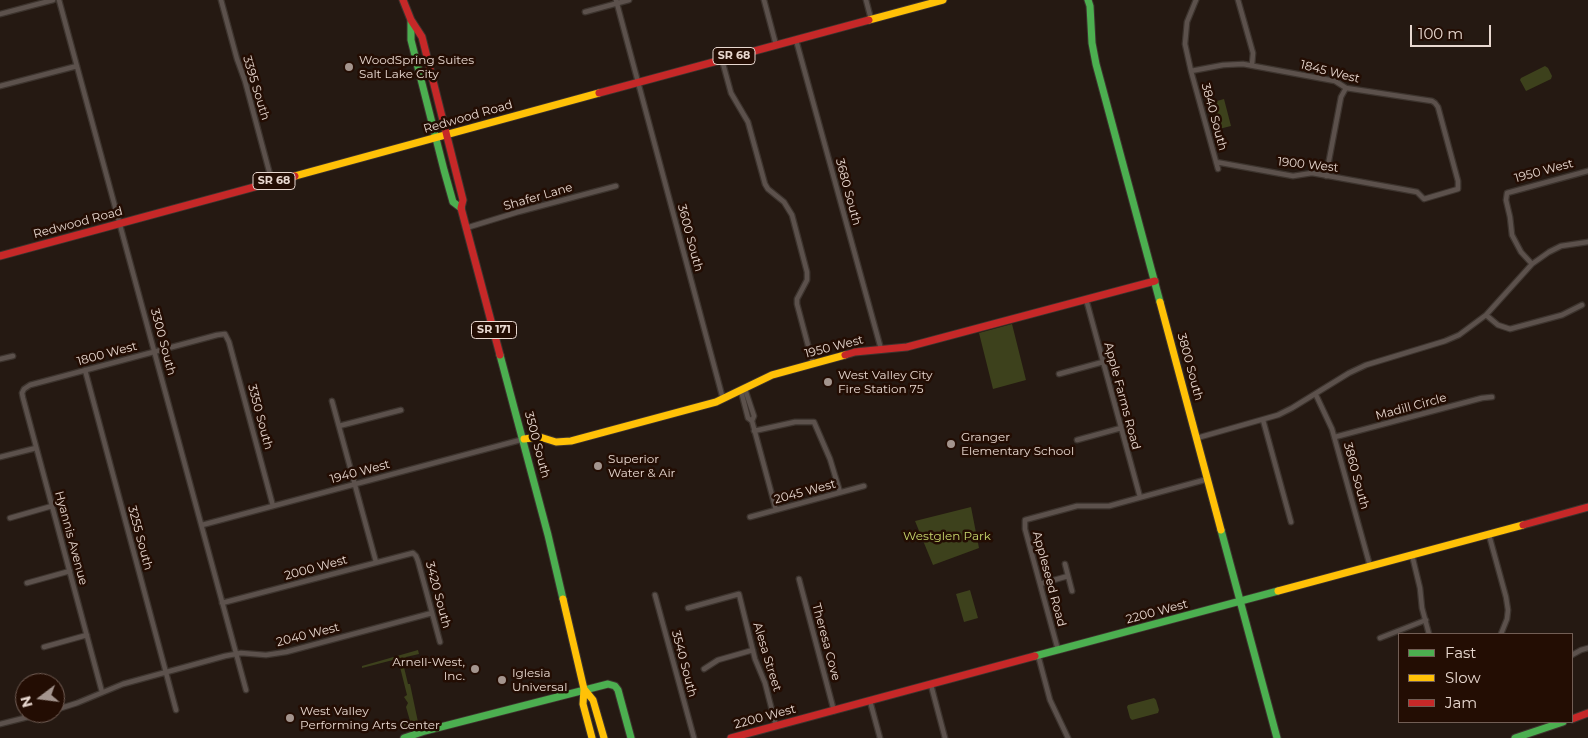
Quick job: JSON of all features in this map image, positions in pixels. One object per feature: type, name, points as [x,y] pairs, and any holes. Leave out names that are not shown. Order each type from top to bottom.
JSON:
[{"type":"main road","name":"3500 South","points":[[403,0],[411,20],[422,37],[464,200],[461,208],[548,535],[584,689],[582,704],[592,738]]},
{"type":"main road","name":"Redwood Road","points":[[0,256],[796,40],[929,2],[943,0]]},
{"type":"main road","name":"3800 South","points":[[1088,0],[1096,64],[1277,738]]},
{"type":"main road","name":"3500 South","points":[[411,20],[411,40],[453,202],[461,208]]},
{"type":"main road","name":"1950 West","points":[[524,439],[540,437],[556,442],[571,441],[723,399],[772,376],[856,352],[907,347],[1155,282]]},
{"type":"main road","name":"2200 West","points":[[731,738],[1588,507]]},
{"type":"main road","points":[[404,738],[608,684],[615,686],[619,692],[631,738]]},
{"type":"main road","name":"3500 South","points":[[584,689],[594,700],[604,738]]},
{"type":"main road","points":[[1573,719],[1588,713]]},
{"type":"main road","points":[[1515,738],[1560,723]]},
{"type":"street","points":[[0,14],[53,0]]},
{"type":"street","name":"3300 South","points":[[60,0],[246,690]]},
{"type":"street","name":"3395 South","points":[[221,0],[272,182]]},
{"type":"street","points":[[584,12],[629,0]]},
{"type":"street","points":[[764,0],[776,45]]},
{"type":"street","points":[[866,0],[871,19]]},
{"type":"street","points":[[1191,71],[1185,44],[1185,33],[1187,22],[1196,0]]},
{"type":"street","points":[[1238,0],[1253,53],[1252,65]]},
{"type":"street","name":"3600 South","points":[[616,2],[723,399]]},
{"type":"street","name":"3680 South","points":[[796,40],[881,349]]},
{"type":"street","points":[[722,60],[731,93],[748,122],[765,184],[768,189],[784,202],[792,215],[807,272],[807,280],[797,299],[797,304],[813,364]]},
{"type":"street","name":"1845 West","points":[[1191,71],[1232,64],[1252,65],[1335,81],[1346,88],[1428,100],[1435,103],[1438,107],[1458,181],[1458,189],[1424,199]]},
{"type":"street","points":[[0,86],[77,66]]},
{"type":"street","name":"3840 South","points":[[1191,71],[1218,169]]},
{"type":"street","points":[[1326,176],[1342,97],[1346,88]]},
{"type":"street","name":"1900 West","points":[[1216,162],[1293,176],[1312,173],[1417,192],[1424,199]]},
{"type":"street","name":"1950 West","points":[[1532,264],[1521,252],[1512,236],[1506,200],[1507,193],[1588,171]]},
{"type":"street","name":"Shafer Lane","points":[[466,228],[616,186]]},
{"type":"street","points":[[1197,438],[1263,420],[1292,408],[1349,373],[1366,365],[1460,335],[1486,315],[1532,264],[1561,246],[1588,242]]},
{"type":"street","name":"Apple Farms Road","points":[[1086,299],[1140,497]]},
{"type":"street","points":[[1486,315],[1498,325],[1510,329],[1562,315],[1582,304]]},
{"type":"street","name":"1800 West","points":[[24,389],[30,385],[218,334],[225,334]]},
{"type":"street","name":"3350 South","points":[[225,334],[229,342],[273,506]]},
{"type":"street","points":[[0,359],[13,356]]},
{"type":"street","points":[[1059,374],[1103,362]]},
{"type":"street","name":"3255 South","points":[[85,370],[176,710]]},
{"type":"street","name":"Hyannis Avenue","points":[[24,389],[22,396],[102,692]]},
{"type":"street","points":[[743,390],[754,416],[752,421],[754,431],[776,510]]},
{"type":"street","name":"3860 South","points":[[1316,395],[1335,437],[1370,566]]},
{"type":"street","name":"Madill Circle","points":[[1335,437],[1492,397]]},
{"type":"street","points":[[332,400],[376,562]]},
{"type":"street","points":[[339,426],[401,410]]},
{"type":"street","points":[[1263,420],[1291,522]]},
{"type":"street","points":[[754,431],[795,422],[814,422],[830,459],[840,492]]},
{"type":"street","points":[[1077,440],[1121,428]]},
{"type":"street","name":"1940 West","points":[[202,525],[524,439]]},
{"type":"street","points":[[0,457],[36,448]]},
{"type":"street","name":"Appleseed Road","points":[[1058,650],[1025,529],[1025,520],[1078,506],[1109,506],[1208,479]]},
{"type":"street","name":"2045 West","points":[[750,517],[864,486]]},
{"type":"street","points":[[10,518],[52,506]]},
{"type":"street","points":[[1489,535],[1508,610],[1507,619],[1501,633]]},
{"type":"street","name":"2000 West","points":[[222,603],[409,553],[414,554]]},
{"type":"street","name":"3420 South","points":[[414,554],[418,561],[440,642]]},
{"type":"street","points":[[1412,555],[1429,633]]},
{"type":"street","points":[[1065,564],[1072,591]]},
{"type":"street","points":[[27,582],[70,571]]},
{"type":"street","points":[[1040,584],[1068,576]]},
{"type":"street","name":"Theresa Cove","points":[[798,579],[834,711]]},
{"type":"street","name":"Alesa Street","points":[[688,608],[739,594],[753,650],[765,683],[776,726]]},
{"type":"street","name":"3540 South","points":[[655,595],[694,738]]},
{"type":"street","name":"2040 West","points":[[65,707],[123,684],[236,654],[266,655],[286,652],[432,613]]},
{"type":"street","points":[[1380,638],[1426,620]]},
{"type":"street","points":[[44,647],[87,635]]},
{"type":"street","points":[[1573,654],[1588,648]]},
{"type":"street","points":[[704,669],[718,660],[753,650]]},
{"type":"street","points":[[1038,655],[1050,700],[1068,738]]},
{"type":"street","points":[[930,684],[945,738]]},
{"type":"street","points":[[870,701],[880,738]]},
{"type":"street","points":[[0,724],[15,720]]},
{"type":"green space","points":[[1545,66],[1552,76],[1551,79],[1526,91],[1520,80],[1521,78]]},
{"type":"green space","points":[[1224,99],[1231,126],[1219,129],[1216,128],[1210,103]]},
{"type":"green space","points":[[1012,324],[1026,380],[993,389],[979,333]]},
{"type":"green space","name":"Westglen Park","points":[[971,507],[979,548],[933,565],[915,521]]},
{"type":"green space","points":[[970,590],[978,618],[964,622],[956,594]]},
{"type":"green space","points":[[418,650],[419,654],[406,657],[407,661],[403,663],[408,684],[410,684],[418,722],[404,726],[407,720],[410,721],[406,707],[408,703],[404,697],[407,695],[399,663],[395,664],[393,660],[362,668],[362,666]]},
{"type":"green space","points":[[1154,698],[1159,710],[1158,713],[1132,720],[1130,718],[1128,705]]},
{"type":"traffic: fast","points":[[1088,0],[1096,64],[1160,302]]},
{"type":"traffic: fast","points":[[411,22],[411,40],[444,170],[453,202],[461,208]]},
{"type":"traffic: fast","points":[[500,355],[563,599]]},
{"type":"traffic: fast","points":[[1221,530],[1277,738]]},
{"type":"traffic: fast","points":[[1035,656],[1278,591]]},
{"type":"traffic: fast","points":[[404,738],[608,684],[615,686],[618,690],[631,738]]},
{"type":"traffic: fast","points":[[1515,738],[1560,723]]},
{"type":"traffic: slow","points":[[869,20],[943,0]]},
{"type":"traffic: slow","points":[[295,176],[599,93]]},
{"type":"traffic: slow","points":[[1160,302],[1221,530]]},
{"type":"traffic: slow","points":[[524,439],[540,437],[556,442],[571,441],[716,402],[772,375],[845,355]]},
{"type":"traffic: slow","points":[[1278,591],[1523,525]]},
{"type":"traffic: slow","points":[[563,599],[584,689],[583,704],[592,738]]},
{"type":"traffic: slow","points":[[584,689],[593,700],[604,738]]},
{"type":"traffic: jam","points":[[403,0],[411,20],[422,37],[463,200],[461,208],[500,355]]},
{"type":"traffic: jam","points":[[599,93],[869,20]]},
{"type":"traffic: jam","points":[[0,256],[295,176]]},
{"type":"traffic: jam","points":[[845,355],[855,352],[907,347],[1155,281]]},
{"type":"traffic: jam","points":[[1523,525],[1588,507]]},
{"type":"traffic: jam","points":[[731,738],[1035,656]]},
{"type":"traffic: jam","points":[[1573,719],[1588,713]]},
{"type":"place","name":"WoodSpring Suites Salt Lake City","points":[[349,67]]},
{"type":"place","name":"West Valley City Fire Station 75","points":[[828,382]]},
{"type":"place","name":"Granger Elementary School","points":[[951,444]]},
{"type":"place","name":"Superior Water & Air","points":[[598,466]]},
{"type":"place","name":"Arnell-West, Inc.","points":[[475,669]]},
{"type":"place","name":"Iglesia Universal","points":[[502,680]]},
{"type":"place","name":"West Valley Performing Arts Center","points":[[290,718]]}]
